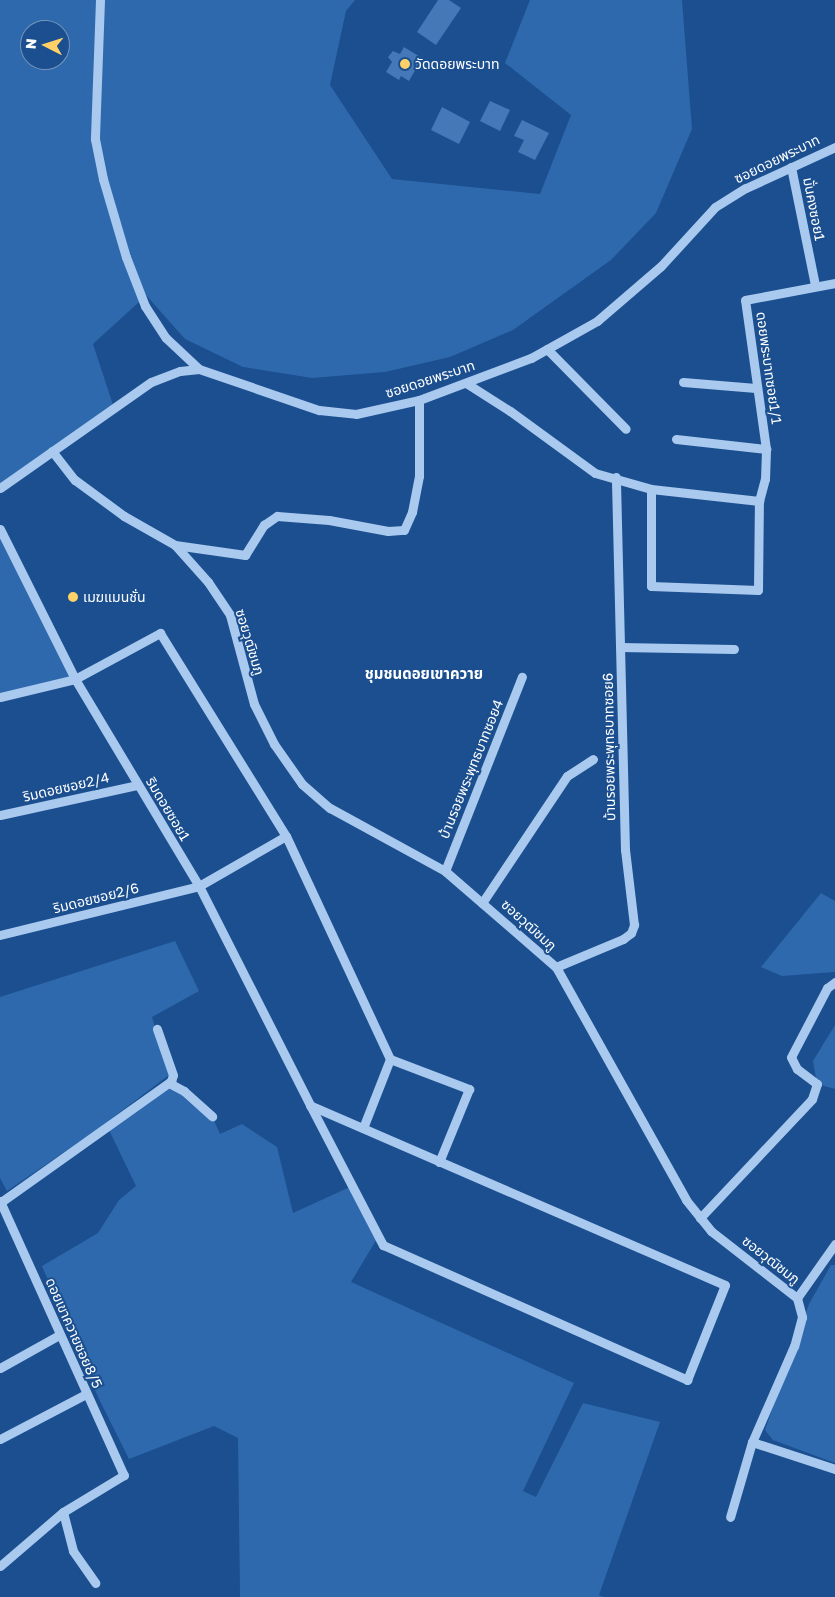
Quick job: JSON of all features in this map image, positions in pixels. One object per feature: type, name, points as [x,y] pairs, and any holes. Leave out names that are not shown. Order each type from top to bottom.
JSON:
[{"type":"street","points":[[100,0],[95,139],[103,179],[126,257],[145,306],[166,338],[199,369]]},
{"type":"street","name":"ซอยดอยพระบาท","points":[[0,488],[152,382],[180,371],[199,369],[319,410],[356,414],[419,400],[466,383],[547,349],[597,322],[661,266],[715,207],[746,188],[792,168],[835,146]]},
{"type":"street","name":"มั่นคงซอย1","points":[[792,168],[815,285]]},
{"type":"street","name":"ดอยพระบาทซอย1/1","points":[[651,489],[651,586],[758,590],[759,500],[765,479],[766,449],[763,413],[756,388],[745,300],[815,285],[835,283]]},
{"type":"street","points":[[547,349],[626,429]]},
{"type":"street","points":[[683,382],[756,388]]},
{"type":"street","points":[[466,383],[510,410],[596,473],[616,477],[651,489],[759,500]]},
{"type":"street","points":[[175,545],[246,555],[264,525],[277,516],[329,520],[388,531],[404,530],[412,512],[419,476],[419,400]]},
{"type":"street","points":[[676,439],[766,449]]},
{"type":"street","name":"ซอยวุฒิชมภู","points":[[52,451],[75,480],[124,516],[175,545],[208,582],[230,615],[254,704],[274,744],[302,784],[330,808],[445,871],[556,967],[686,1200],[711,1231],[797,1298],[802,1317],[794,1346],[752,1442],[730,1517]]},
{"type":"street","name":"บ้านรอยพระพุทธบาทซอย6","points":[[556,967],[623,939],[631,933],[634,925],[625,850],[616,477]]},
{"type":"street","name":"ริมดอยซอย1","points":[[0,529],[75,679],[199,886],[383,1245],[687,1380],[725,1285],[439,1162]]},
{"type":"street","points":[[0,697],[75,679],[160,633],[286,836],[390,1059],[469,1090],[439,1162],[310,1105]]},
{"type":"street","points":[[620,647],[734,649]]},
{"type":"street","name":"บ้านรอยพระพุทธบาทซอย4","points":[[445,871],[522,677]]},
{"type":"street","points":[[482,903],[567,776],[592,759]]},
{"type":"street","name":"ริมดอยซอย2/4","points":[[0,815],[138,785]]},
{"type":"street","name":"ริมดอยซอย2/6","points":[[0,935],[199,886],[286,836]]},
{"type":"street","points":[[700,1218],[812,1099],[817,1084],[797,1069],[791,1057],[827,988],[835,982]]},
{"type":"street","points":[[0,1202],[169,1084],[173,1075],[157,1030]]},
{"type":"street","points":[[363,1128],[390,1059]]},
{"type":"street","points":[[169,1084],[184,1091],[212,1116]]},
{"type":"street","name":"ดอยเขาควายซอย8/5","points":[[0,1202],[58,1335],[124,1475],[62,1512]]},
{"type":"street","points":[[797,1298],[835,1244]]},
{"type":"street","points":[[0,1368],[58,1335]]},
{"type":"street","points":[[0,1439],[86,1394]]},
{"type":"street","points":[[752,1442],[835,1469]]},
{"type":"street","points":[[0,1566],[62,1512],[73,1551],[95,1583]]},
{"type":"shaded area","points":[[0,0],[355,0],[346,11],[330,85],[392,179],[540,194],[571,115],[505,63],[530,0],[682,0],[692,129],[656,213],[611,260],[513,330],[450,357],[385,372],[312,378],[243,367],[185,339],[136,284],[139,302],[93,344],[114,408],[0,488]]},
{"type":"shaded area","points":[[0,529],[75,679],[0,697]]},
{"type":"shaded area","points":[[821,893],[835,901],[835,972],[782,976],[761,967]]},
{"type":"shaded area","points":[[175,941],[199,991],[152,1017],[169,1075],[95,1131],[7,1191],[0,1178],[0,997]]},
{"type":"shaded area","points":[[835,1025],[835,1089],[817,1084],[813,1061]]},
{"type":"shaded area","points":[[169,1083],[212,1116],[220,1134],[242,1124],[277,1147],[293,1213],[352,1186],[378,1237],[351,1282],[574,1383],[523,1491],[536,1497],[583,1403],[660,1422],[599,1595],[603,1597],[240,1597],[238,1438],[214,1426],[129,1459],[98,1397],[42,1266],[98,1233],[119,1200],[136,1186],[108,1128]]},
{"type":"shaded area","points":[[831,1265],[835,1265],[835,1463],[773,1440],[765,1430],[809,1304]]},
{"type":"building","points":[[438,0],[449,0],[461,8],[436,45],[417,32]]},
{"type":"building","points":[[404,47],[422,58],[409,81],[401,76],[399,80],[386,72],[392,62],[388,57],[393,51],[400,54]]},
{"type":"building","points":[[490,101],[510,110],[500,131],[480,121]]},
{"type":"building","points":[[442,107],[470,122],[459,144],[431,130]]},
{"type":"building","points":[[522,120],[549,133],[535,160],[518,152],[524,140],[514,136]]},
{"type":"place","name":"วัดดอยพระบาท","points":[[405,64]]},
{"type":"place","name":"เมฆแมนชั่น","points":[[73,597]]},
{"type":"district","name":"ชุมชนดอยเขาควาย","points":[[424,674]]}]
